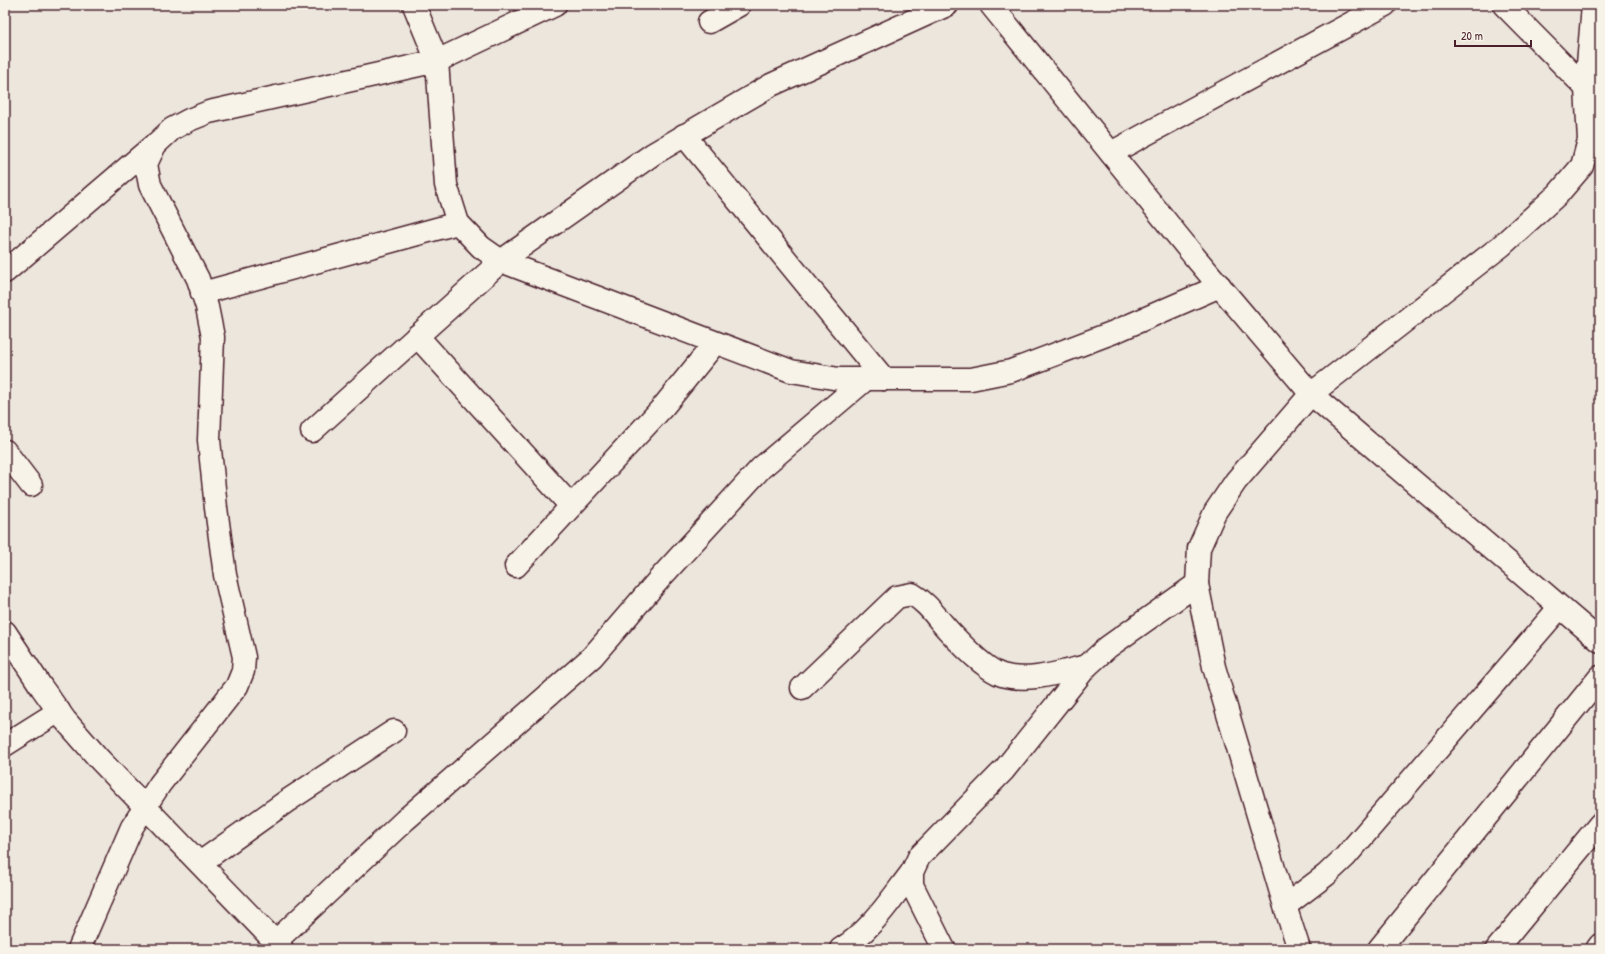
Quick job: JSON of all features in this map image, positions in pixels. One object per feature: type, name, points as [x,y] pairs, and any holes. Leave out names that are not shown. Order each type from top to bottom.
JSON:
[{"type":"street","points":[[414,5],[437,61],[446,185],[458,223],[481,248],[502,261],[791,371],[839,380],[971,379],[1011,371],[1114,332],[1220,286]]},
{"type":"street","points":[[5,272],[172,129],[189,120],[209,112],[437,61],[555,5]]},
{"type":"street","points":[[709,22],[739,5]]},
{"type":"street","points":[[312,431],[502,261],[653,154],[771,85],[947,5]]},
{"type":"street","points":[[991,5],[1220,286],[1311,394],[1600,642]]},
{"type":"street","points":[[1111,153],[1385,5]]},
{"type":"street","points":[[1504,5],[1593,88]]},
{"type":"street","points":[[1299,949],[1214,667],[1198,584],[1199,548],[1214,512],[1236,481],[1311,394],[1501,246],[1558,194],[1582,166],[1588,140],[1593,88],[1595,8]]},
{"type":"street","points":[[684,135],[875,380]]},
{"type":"street","points":[[79,949],[132,827],[160,784],[237,686],[243,671],[244,657],[225,575],[209,440],[213,337],[207,306],[198,279],[150,186],[146,164],[155,144]]},
{"type":"street","points":[[202,293],[458,223]]},
{"type":"street","points":[[417,336],[571,506]]},
{"type":"street","points":[[516,566],[663,407],[716,343]]},
{"type":"street","points":[[5,632],[59,711],[100,760],[279,945],[405,820],[592,657],[657,582],[761,468],[875,380]]},
{"type":"street","points":[[5,452],[31,485]]},
{"type":"street","points":[[841,949],[854,941],[868,927],[912,872],[919,857],[1004,770],[1087,666],[1108,647],[1198,584]]},
{"type":"street","points":[[802,688],[897,597],[912,594],[924,601],[948,630],[987,667],[1002,675],[1015,677],[1035,677],[1087,666]]},
{"type":"street","points":[[1285,906],[1326,875],[1345,857],[1560,607]]},
{"type":"street","points":[[1379,949],[1600,677]]},
{"type":"street","points":[[5,745],[59,711]]},
{"type":"street","points":[[200,863],[287,801],[394,731]]},
{"type":"street","points":[[1497,949],[1600,824]]},
{"type":"street","points":[[912,872],[912,885],[944,949]]},
{"type":"street","points":[[1597,949],[1600,945]]}]
